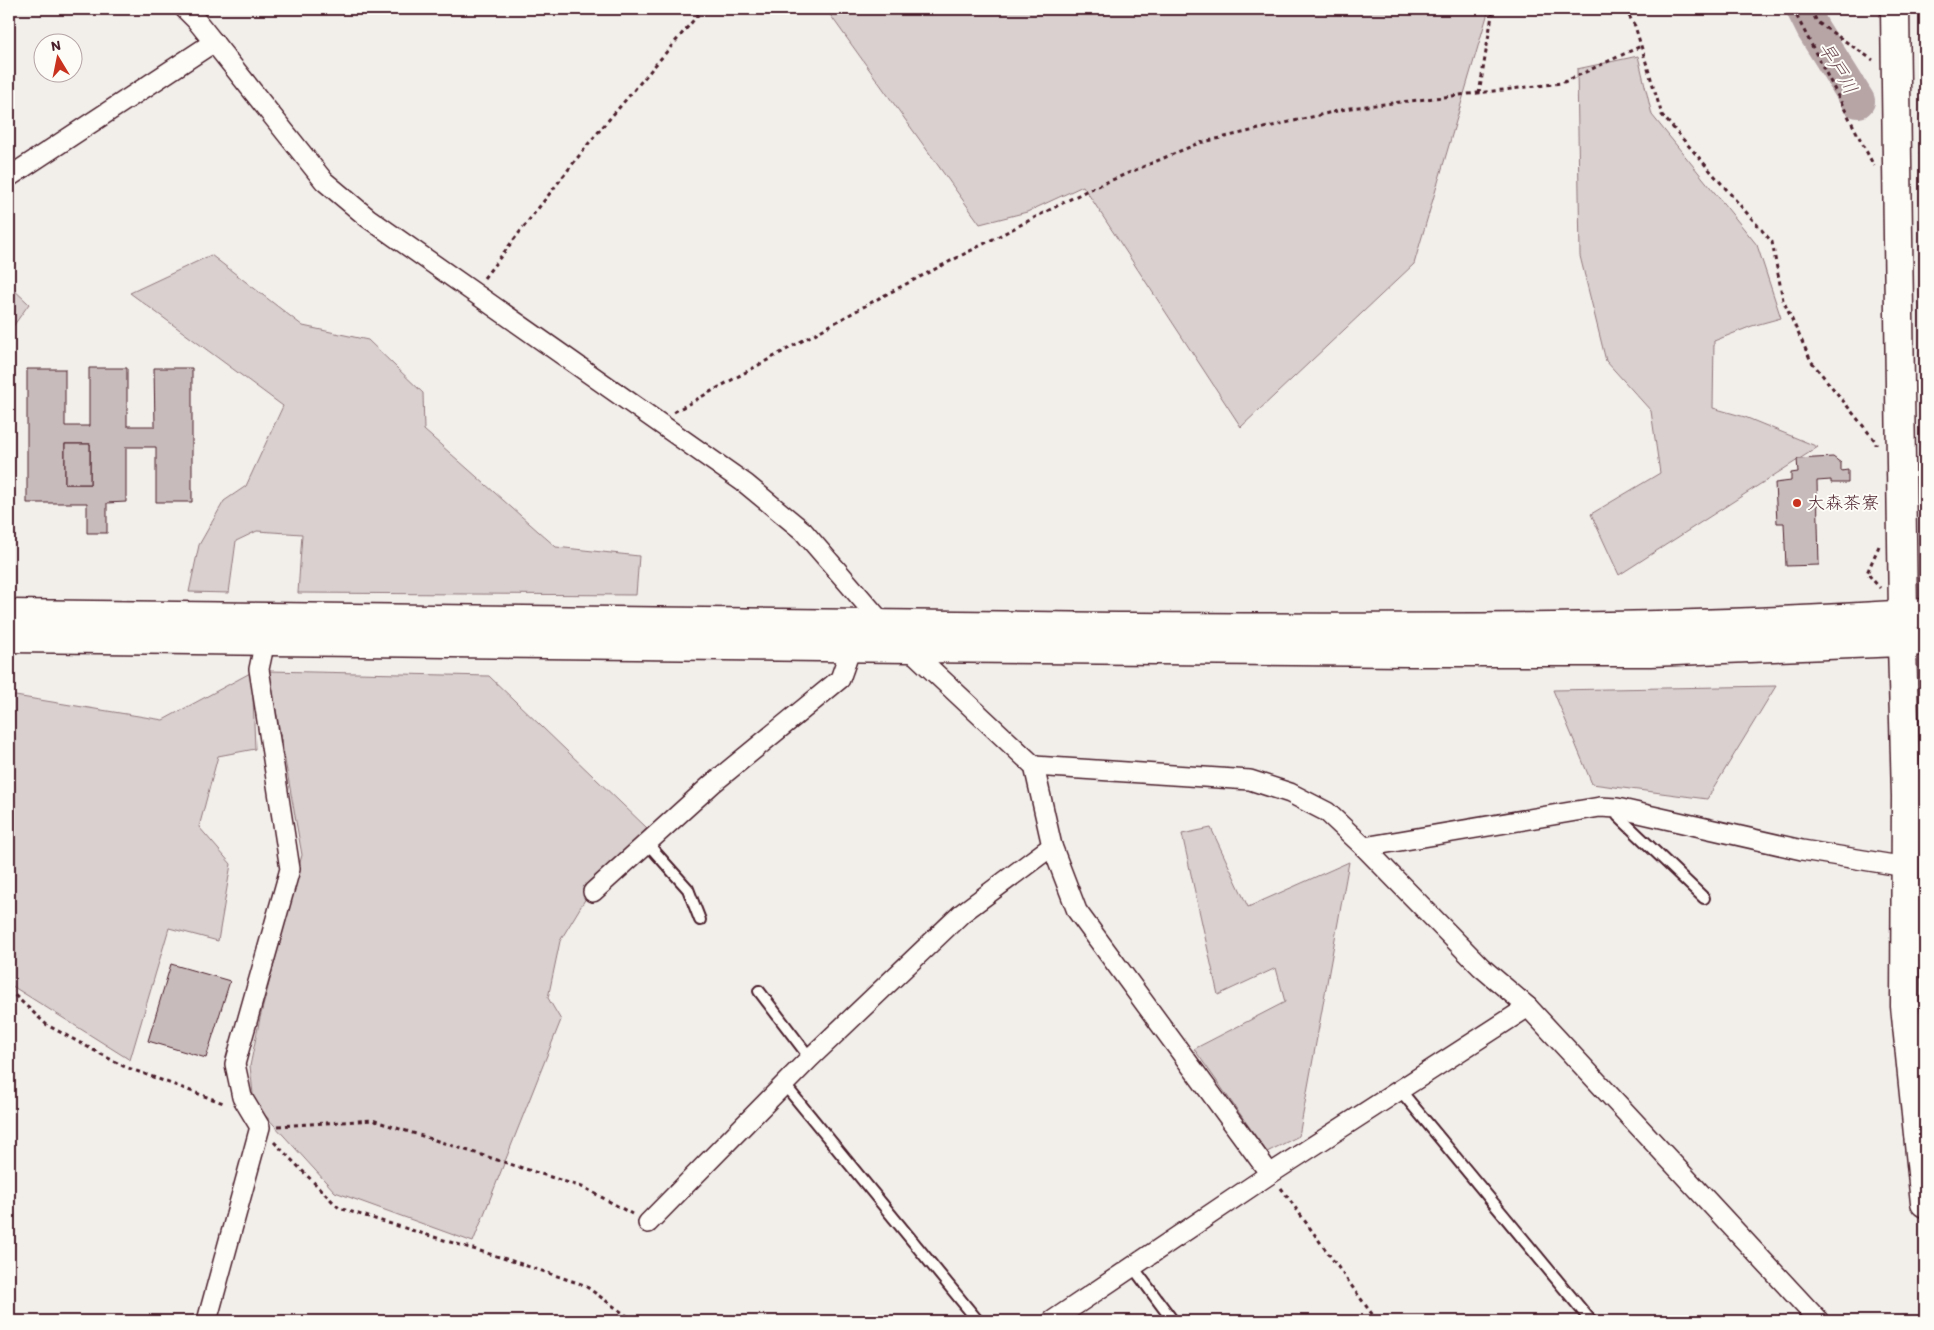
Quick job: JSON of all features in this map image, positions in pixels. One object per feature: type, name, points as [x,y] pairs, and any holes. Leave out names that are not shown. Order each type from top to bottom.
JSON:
[{"type":"street","points":[[185,9],[214,42],[324,181],[368,218],[746,484],[803,531],[884,626],[910,648],[1034,766],[1052,846],[1077,911],[1270,1174]]},
{"type":"street","points":[[1895,9],[1898,181],[1914,614],[1906,796],[1905,1006],[1925,1203]]},
{"type":"street","points":[[9,177],[214,42]]},
{"type":"street","points":[[9,614],[271,630],[851,648],[1651,652],[1913,642]]},
{"type":"street","points":[[9,638],[271,630],[884,626],[1400,628],[1656,626],[1914,614]]},
{"type":"street","points":[[207,1321],[260,1127],[242,1097],[236,1064],[290,869],[258,670],[271,630]]},
{"type":"street","points":[[593,892],[712,784],[840,679],[851,648]]},
{"type":"street","points":[[1034,766],[1250,780],[1290,792],[1327,812],[1364,847],[1481,967],[1528,1007],[1819,1321]]},
{"type":"street","points":[[1364,847],[1600,807],[1617,808],[1802,850],[1906,868]]},
{"type":"street","points":[[648,1223],[810,1058],[961,914],[1052,846]]},
{"type":"street","points":[[1052,1321],[1270,1174],[1528,1007]]},
{"type":"lane","points":[[1617,808],[1618,816],[1704,898]]},
{"type":"lane","points":[[647,843],[688,889],[700,920]]},
{"type":"lane","points":[[758,991],[810,1058]]},
{"type":"lane","points":[[784,1084],[978,1321]]},
{"type":"lane","points":[[1400,1090],[1591,1321]]},
{"type":"lane","points":[[1133,1267],[1173,1321]]},
{"type":"path","points":[[473,292],[589,143],[703,9]]},
{"type":"path","points":[[1479,94],[1493,9]]},
{"type":"path","points":[[1625,9],[1635,26],[1662,115],[1772,242],[1783,300],[1811,361],[1876,442],[1876,452]]},
{"type":"path","points":[[1793,9],[1873,165],[1898,181]]},
{"type":"path","points":[[1811,9],[1818,22],[1896,76]]},
{"type":"path","points":[[656,422],[882,296],[1077,196],[1199,143],[1350,108],[1562,83],[1641,46]]},
{"type":"path","points":[[1880,543],[1867,573],[1914,614]]},
{"type":"path","points":[[9,990],[47,1025],[123,1066],[228,1105],[242,1097]]},
{"type":"path","points":[[260,1127],[372,1120],[585,1188],[648,1223]]},
{"type":"path","points":[[260,1127],[339,1208],[584,1285],[634,1321]]},
{"type":"path","points":[[1270,1174],[1377,1321]]},
{"type":"shaded area","points":[[826,9],[1489,9],[1414,264],[1241,427],[1083,186],[1027,212],[980,224]]},
{"type":"shaded area","points":[[1638,56],[1652,115],[1757,245],[1781,318],[1752,326],[1714,341],[1713,408],[1745,417],[1818,447],[1619,575],[1591,514],[1660,473],[1651,411],[1606,361],[1580,256],[1577,69]]},
{"type":"shaded area","points":[[211,255],[303,326],[368,340],[423,393],[424,430],[556,547],[639,556],[636,595],[298,593],[302,534],[257,531],[236,541],[229,593],[189,592],[199,545],[224,501],[246,486],[283,406],[130,293]]},
{"type":"shaded area","points":[[9,285],[29,304],[9,332]]},
{"type":"shaded area","points":[[269,671],[489,676],[647,828],[589,893],[560,941],[548,998],[561,1020],[473,1242],[335,1192],[254,1103],[250,1066],[260,1018],[302,855]]},
{"type":"shaded area","points":[[252,672],[255,749],[218,756],[199,827],[231,864],[218,941],[169,928],[130,1060],[9,984],[9,695],[163,720]]},
{"type":"shaded area","points":[[1776,686],[1707,799],[1592,784],[1553,690]]},
{"type":"shaded area","points":[[1211,828],[1248,907],[1349,862],[1299,1136],[1267,1152],[1194,1049],[1285,1002],[1276,968],[1218,995],[1182,834]]},
{"type":"building","points":[[89,368],[127,368],[127,426],[155,426],[154,368],[192,368],[192,502],[156,502],[156,447],[126,447],[126,502],[107,503],[107,533],[87,533],[87,503],[27,503],[27,369],[65,369],[65,426],[89,426]],"holes":[[[65,444],[90,444],[90,484],[65,484]]]},
{"type":"building","points":[[65,444],[90,444],[90,484],[65,484]]},
{"type":"building","name":"大森茶寮","points":[[1833,457],[1841,463],[1841,471],[1848,470],[1848,483],[1831,483],[1831,480],[1817,481],[1819,565],[1786,566],[1784,523],[1777,523],[1775,483],[1791,481],[1791,473],[1798,472],[1797,459]]},
{"type":"building","points":[[171,964],[230,981],[206,1058],[148,1041]]},
{"type":"waterway","name":"早戸川","points":[[1803,9],[1813,29],[1858,101]]},
{"type":"place","name":"大森茶寮","points":[[1797,503]]}]
